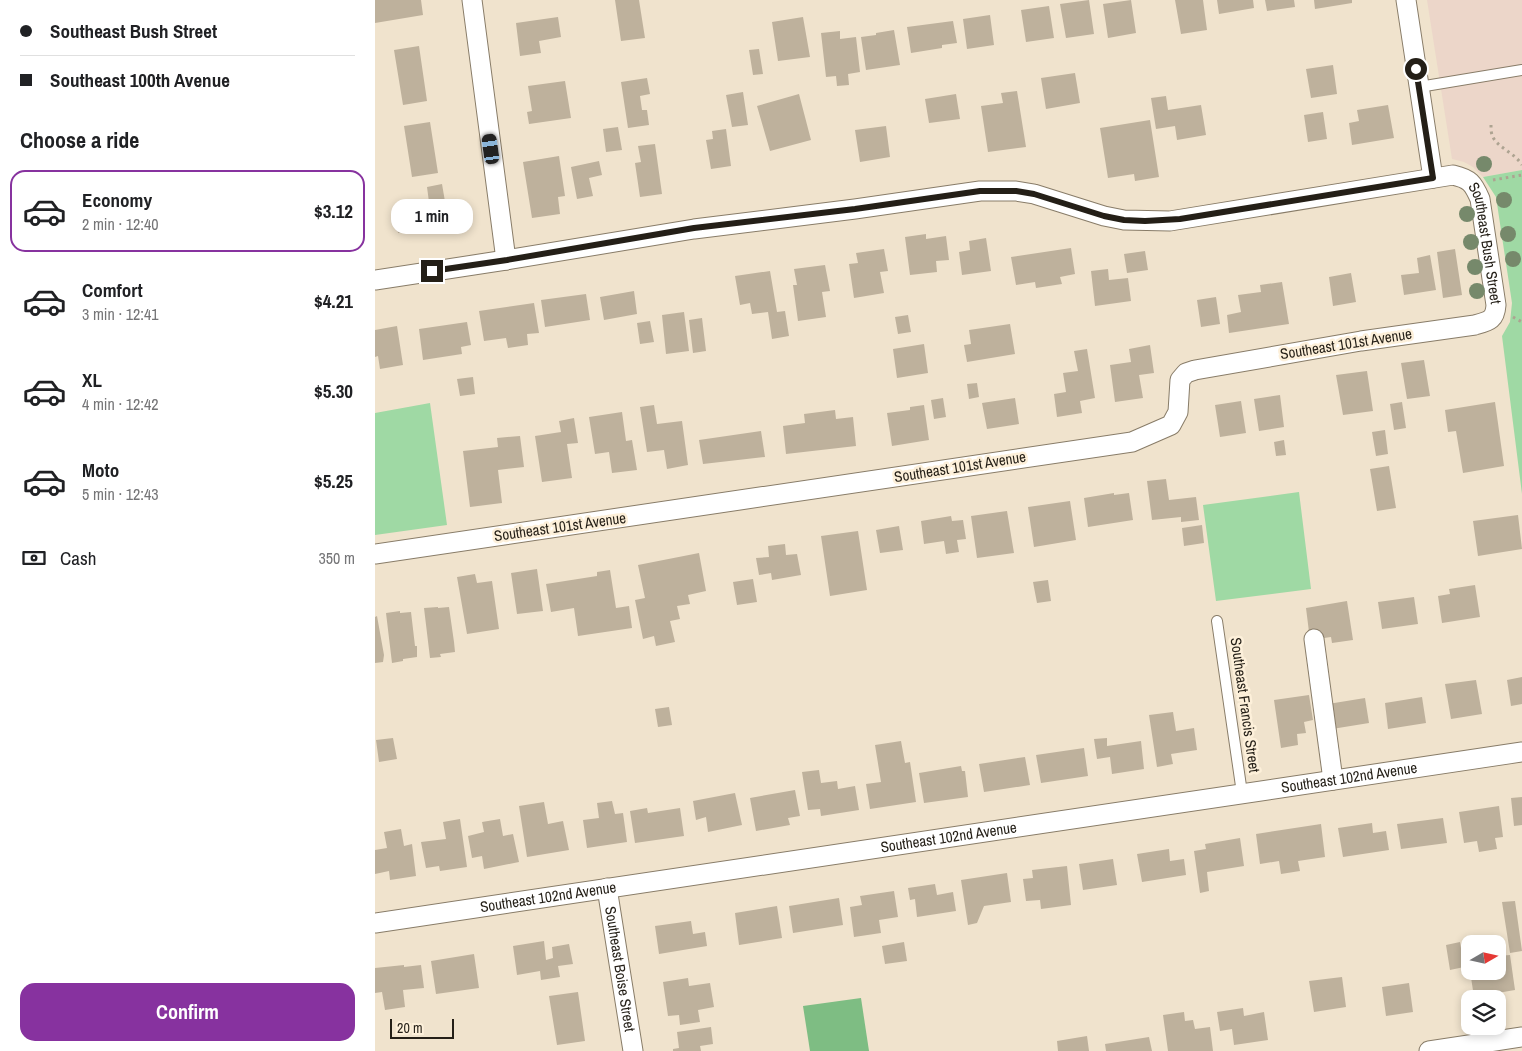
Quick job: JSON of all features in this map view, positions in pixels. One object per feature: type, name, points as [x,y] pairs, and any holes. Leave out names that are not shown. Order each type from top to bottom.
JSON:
[{"type":"street","points":[[472,0],[507,260]]},
{"type":"street","points":[[1406,0],[1433,178]]},
{"type":"street","points":[[375,280],[694,228],[855,209],[980,191],[1016,191],[1034,194],[1104,216],[1124,220],[1145,221],[1177,220],[1453,175],[1469,181]]},
{"type":"street","name":"Southeast Bush Street","points":[[1469,181],[1475,187],[1480,198],[1496,312]]},
{"type":"street","name":"Southeast 101st Avenue","points":[[375,554],[1132,442],[1171,425],[1178,412],[1179,380],[1185,373],[1361,341],[1475,325],[1491,320],[1496,312]]},
{"type":"street","points":[[1314,640],[1333,780]]},
{"type":"street","name":"Southeast 102nd Avenue","points":[[375,923],[1522,752]]},
{"type":"street","name":"Southeast Boise Street","points":[[607,888],[633,1051]]},
{"type":"street","points":[[1429,1051],[1522,1037]]},
{"type":"lane","points":[[1419,87],[1522,70]]},
{"type":"lane","name":"Southeast Francis Street","points":[[1217,621],[1242,793]]},
{"type":"path","points":[[1491,125],[1496,142],[1517,157],[1522,165]]},
{"type":"path","points":[[1469,181],[1522,175]]},
{"type":"shaded area","points":[[1427,0],[1522,0],[1522,170],[1483,177],[1473,167],[1452,159]]},
{"type":"green space","points":[[1522,170],[1522,494],[1502,336],[1510,322],[1512,303],[1496,197],[1483,177]]},
{"type":"green space","points":[[430,403],[447,525],[375,535],[375,413]]},
{"type":"green space","points":[[1299,492],[1311,589],[1216,601],[1203,505]]},
{"type":"green space","points":[[861,998],[869,1051],[810,1051],[803,1006]]},
{"type":"building","points":[[375,0],[421,0],[423,15],[375,23]]},
{"type":"building","points":[[615,0],[639,0],[645,38],[621,41]]},
{"type":"building","points":[[1089,0],[1094,34],[1066,38],[1060,4]]},
{"type":"building","points":[[1131,0],[1136,33],[1108,38],[1103,4]]},
{"type":"building","points":[[1175,0],[1203,0],[1207,30],[1181,34]]},
{"type":"building","points":[[1217,0],[1253,0],[1254,8],[1219,14]]},
{"type":"building","points":[[1265,0],[1294,0],[1295,7],[1267,11]]},
{"type":"building","points":[[1314,0],[1352,0],[1352,3],[1315,9]]},
{"type":"building","points":[[1049,6],[1054,38],[1026,42],[1021,10]]},
{"type":"building","points":[[990,15],[994,45],[967,49],[963,19]]},
{"type":"building","points":[[558,17],[561,37],[539,41],[541,53],[520,56],[516,23]]},
{"type":"building","points":[[803,17],[810,57],[778,61],[772,22]]},
{"type":"building","points":[[953,21],[957,43],[942,45],[942,48],[911,53],[907,27]]},
{"type":"building","points":[[894,30],[900,65],[866,70],[861,37]]},
{"type":"building","points":[[840,31],[840,39],[856,37],[860,72],[848,74],[849,85],[837,86],[836,76],[826,77],[821,33]]},
{"type":"building","points":[[419,46],[427,101],[403,105],[394,50]]},
{"type":"building","points":[[759,49],[763,74],[753,75],[749,50]]},
{"type":"building","points":[[1333,65],[1337,94],[1311,98],[1306,69]]},
{"type":"building","points":[[1075,73],[1080,103],[1046,109],[1041,78]]},
{"type":"building","points":[[647,78],[650,94],[640,96],[642,110],[647,110],[649,125],[628,128],[621,82]]},
{"type":"building","points":[[565,81],[571,118],[529,124],[527,112],[532,111],[528,86]]},
{"type":"building","points":[[1017,91],[1026,147],[988,152],[981,106],[1003,103],[1001,93]]},
{"type":"building","points":[[743,92],[748,125],[732,127],[726,95]]},
{"type":"building","points":[[799,94],[811,140],[770,151],[757,106]]},
{"type":"building","points":[[956,94],[960,119],[929,123],[925,99]]},
{"type":"building","points":[[1166,96],[1168,110],[1201,105],[1206,135],[1177,140],[1175,126],[1156,129],[1151,98]]},
{"type":"building","points":[[1388,105],[1394,138],[1352,145],[1349,123],[1359,121],[1357,110]]},
{"type":"building","points":[[1323,112],[1327,139],[1308,142],[1304,115]]},
{"type":"building","points":[[1150,120],[1159,177],[1135,181],[1134,174],[1108,178],[1100,128]]},
{"type":"building","points":[[430,122],[438,173],[412,177],[404,126]]},
{"type":"building","points":[[886,126],[890,157],[860,162],[855,130]]},
{"type":"building","points":[[618,127],[622,150],[606,152],[603,129]]},
{"type":"building","points":[[726,129],[731,166],[711,169],[706,140],[713,139],[712,131]]},
{"type":"building","points":[[655,144],[662,194],[640,197],[635,163],[641,162],[638,146]]},
{"type":"building","points":[[559,156],[565,196],[558,197],[560,214],[532,218],[523,162]]},
{"type":"building","points":[[599,161],[602,175],[589,178],[593,196],[577,199],[571,167]]},
{"type":"building","points":[[442,184],[449,225],[398,233],[394,207],[429,202],[427,187]]},
{"type":"building","points":[[926,234],[926,239],[946,236],[949,260],[936,261],[937,272],[910,275],[905,237]]},
{"type":"building","points":[[986,238],[991,271],[962,275],[959,252],[970,250],[969,241]]},
{"type":"building","points":[[1071,248],[1075,274],[1060,277],[1062,284],[1036,288],[1035,282],[1016,285],[1011,257]]},
{"type":"building","points":[[884,249],[888,271],[880,272],[884,293],[854,298],[849,264],[858,263],[856,253]]},
{"type":"building","points":[[1455,249],[1462,295],[1443,298],[1437,252]]},
{"type":"building","points":[[1145,251],[1148,270],[1127,273],[1124,254]]},
{"type":"building","points":[[1430,255],[1436,290],[1404,295],[1401,275],[1419,273],[1417,258]]},
{"type":"building","points":[[825,265],[830,291],[822,292],[826,317],[798,321],[793,285],[797,285],[794,269]]},
{"type":"building","points":[[1108,269],[1109,280],[1128,278],[1131,301],[1095,306],[1091,271]]},
{"type":"building","points":[[770,271],[777,312],[785,311],[789,336],[772,339],[768,312],[752,314],[750,303],[740,305],[735,276]]},
{"type":"building","points":[[1351,273],[1356,302],[1333,306],[1329,277]]},
{"type":"building","points":[[1282,282],[1289,324],[1229,333],[1227,315],[1241,312],[1238,295],[1261,292],[1260,285]]},
{"type":"building","points":[[634,291],[637,314],[604,320],[600,297]]},
{"type":"building","points":[[586,294],[590,320],[545,327],[541,300]]},
{"type":"building","points":[[1216,297],[1220,324],[1201,327],[1197,300]]},
{"type":"building","points":[[534,303],[539,333],[527,334],[528,345],[508,348],[506,338],[484,341],[479,311]]},
{"type":"building","points":[[684,312],[689,351],[666,354],[662,315]]},
{"type":"building","points":[[908,315],[911,332],[898,334],[895,317]]},
{"type":"building","points":[[702,318],[706,351],[693,353],[689,320]]},
{"type":"building","points":[[650,321],[654,342],[640,344],[637,323]]},
{"type":"building","points":[[467,322],[471,345],[461,347],[462,354],[423,360],[419,329]]},
{"type":"building","points":[[1010,324],[1015,354],[967,362],[964,345],[971,344],[969,330]]},
{"type":"building","points":[[397,326],[403,365],[380,369],[378,356],[375,357],[375,330]]},
{"type":"building","points":[[924,344],[928,373],[897,378],[893,349]]},
{"type":"building","points":[[1150,345],[1154,373],[1139,375],[1143,398],[1115,402],[1110,365],[1131,362],[1129,349]]},
{"type":"building","points":[[1087,349],[1095,398],[1080,401],[1082,413],[1057,417],[1054,394],[1066,392],[1063,373],[1078,371],[1074,351]]},
{"type":"building","points":[[1424,360],[1430,396],[1407,399],[1401,363]]},
{"type":"building","points":[[1367,371],[1373,411],[1343,415],[1336,375]]},
{"type":"building","points":[[473,377],[475,394],[460,396],[457,379]]},
{"type":"building","points":[[977,383],[979,397],[969,399],[967,384]]},
{"type":"building","points":[[1280,395],[1284,427],[1259,431],[1254,399]]},
{"type":"building","points":[[943,398],[946,417],[934,419],[931,400]]},
{"type":"building","points":[[1015,398],[1019,424],[987,429],[982,403]]},
{"type":"building","points":[[1241,401],[1246,433],[1220,437],[1215,405]]},
{"type":"building","points":[[1402,402],[1406,428],[1394,430],[1390,404]]},
{"type":"building","points":[[1495,402],[1504,466],[1463,473],[1456,431],[1448,432],[1445,410]]},
{"type":"building","points":[[654,405],[657,424],[682,421],[688,465],[667,469],[664,450],[647,452],[640,407]]},
{"type":"building","points":[[924,405],[929,440],[892,446],[887,413],[910,410],[910,407]]},
{"type":"building","points":[[835,410],[836,419],[853,417],[856,446],[786,454],[783,426],[805,423],[804,414]]},
{"type":"building","points":[[622,412],[626,441],[632,440],[637,470],[612,473],[609,452],[595,454],[589,417]]},
{"type":"building","points":[[574,418],[578,443],[567,444],[572,478],[542,482],[535,436],[561,432],[559,421]]},
{"type":"building","points":[[1385,430],[1388,454],[1376,456],[1372,432]]},
{"type":"building","points":[[761,431],[765,457],[703,464],[699,440]]},
{"type":"building","points":[[520,436],[524,467],[498,470],[502,503],[470,507],[463,451],[498,447],[497,438]]},
{"type":"building","points":[[1284,440],[1286,455],[1276,456],[1274,442]]},
{"type":"building","points":[[1389,466],[1396,508],[1377,511],[1370,469]]},
{"type":"building","points":[[1166,479],[1169,500],[1196,497],[1199,520],[1181,522],[1181,517],[1152,520],[1147,481]]},
{"type":"building","points":[[1114,493],[1114,495],[1129,493],[1133,520],[1088,527],[1084,498]]},
{"type":"building","points":[[1070,501],[1076,540],[1034,547],[1028,507]]},
{"type":"building","points":[[1007,511],[1014,553],[977,558],[971,516]]},
{"type":"building","points":[[1518,515],[1522,549],[1478,556],[1473,521]]},
{"type":"building","points":[[951,516],[952,521],[963,520],[966,539],[957,540],[959,552],[946,554],[944,541],[924,544],[921,521]]},
{"type":"building","points":[[1202,525],[1204,543],[1184,546],[1182,528]]},
{"type":"building","points":[[899,526],[903,550],[880,553],[876,530]]},
{"type":"building","points":[[858,531],[867,590],[830,596],[821,536]]},
{"type":"building","points":[[785,544],[786,555],[797,554],[801,575],[772,580],[771,573],[759,575],[756,558],[769,557],[768,546]]},
{"type":"building","points":[[699,553],[706,591],[688,595],[690,604],[677,606],[680,619],[670,621],[675,642],[656,646],[654,636],[643,639],[635,600],[645,598],[638,565]]},
{"type":"building","points":[[537,569],[543,611],[517,614],[511,573]]},
{"type":"building","points":[[610,570],[616,608],[629,606],[632,628],[578,636],[574,608],[551,612],[546,584],[597,576],[597,572]]},
{"type":"building","points":[[475,574],[477,583],[492,581],[499,629],[467,634],[457,577]]},
{"type":"building","points":[[753,579],[757,602],[737,605],[733,582]]},
{"type":"building","points":[[1048,580],[1051,601],[1037,603],[1033,582]]},
{"type":"building","points":[[1475,585],[1480,617],[1442,623],[1438,596],[1450,594],[1449,589]]},
{"type":"building","points":[[1414,597],[1418,624],[1382,629],[1378,602]]},
{"type":"building","points":[[1347,601],[1353,640],[1332,643],[1331,637],[1310,640],[1306,608]]},
{"type":"building","points":[[449,607],[455,652],[440,654],[441,657],[430,658],[424,608]]},
{"type":"building","points":[[400,611],[400,613],[411,612],[417,657],[392,663],[386,613]]},
{"type":"building","points":[[377,616],[384,655],[383,662],[375,663],[375,617]]},
{"type":"building","points":[[1522,677],[1522,704],[1511,706],[1507,680]]},
{"type":"building","points":[[1476,680],[1482,714],[1451,719],[1445,684]]},
{"type":"building","points":[[1309,695],[1313,720],[1304,722],[1306,733],[1297,734],[1298,745],[1281,748],[1274,700]]},
{"type":"building","points":[[1422,697],[1426,723],[1388,729],[1385,703]]},
{"type":"building","points":[[1365,698],[1369,723],[1332,729],[1328,704]]},
{"type":"building","points":[[669,707],[672,725],[658,727],[655,709]]},
{"type":"building","points":[[1173,712],[1176,731],[1194,728],[1197,750],[1171,754],[1173,764],[1157,767],[1149,715]]},
{"type":"building","points":[[393,738],[397,759],[379,762],[376,740]]},
{"type":"building","points":[[1107,738],[1107,746],[1141,741],[1144,769],[1112,774],[1110,757],[1097,759],[1094,739]]},
{"type":"building","points":[[901,741],[905,763],[910,762],[916,802],[870,809],[866,784],[881,782],[875,745]]},
{"type":"building","points":[[1084,748],[1088,776],[1041,783],[1036,755]]},
{"type":"building","points":[[1025,757],[1030,785],[984,792],[979,764]]},
{"type":"building","points":[[961,766],[962,771],[965,771],[968,797],[924,803],[919,773]]},
{"type":"building","points":[[819,770],[821,783],[837,781],[838,789],[855,786],[859,810],[821,816],[820,809],[808,810],[802,772]]},
{"type":"building","points":[[795,790],[800,816],[788,818],[790,825],[756,831],[750,798]]},
{"type":"building","points":[[735,793],[742,825],[708,832],[706,817],[696,820],[693,801]]},
{"type":"building","points":[[1522,797],[1522,825],[1514,826],[1511,798]]},
{"type":"building","points":[[612,801],[615,814],[623,813],[627,842],[587,848],[583,820],[599,818],[597,803]]},
{"type":"building","points":[[544,802],[548,824],[563,821],[569,850],[527,857],[519,806]]},
{"type":"building","points":[[1499,806],[1503,837],[1495,838],[1497,849],[1479,852],[1477,841],[1464,843],[1459,812]]},
{"type":"building","points":[[647,808],[648,813],[680,808],[684,836],[635,843],[630,811]]},
{"type":"building","points":[[1443,818],[1447,843],[1401,849],[1397,824]]},
{"type":"building","points":[[460,819],[467,867],[440,871],[439,866],[426,868],[421,842],[446,839],[443,822]]},
{"type":"building","points":[[500,819],[503,836],[513,834],[519,862],[484,869],[482,856],[472,858],[468,836],[484,832],[482,822]]},
{"type":"building","points":[[1372,823],[1373,833],[1386,831],[1389,850],[1343,857],[1338,828]]},
{"type":"building","points":[[1321,824],[1325,857],[1298,861],[1300,871],[1281,874],[1279,861],[1260,864],[1256,834]]},
{"type":"building","points":[[401,829],[404,846],[412,844],[416,876],[390,880],[389,871],[375,874],[375,850],[387,848],[384,832]]},
{"type":"building","points":[[1240,838],[1244,866],[1207,872],[1209,891],[1200,893],[1194,851],[1206,849],[1205,844]]},
{"type":"building","points":[[1169,849],[1170,861],[1184,859],[1186,875],[1142,882],[1137,854]]},
{"type":"building","points":[[1113,859],[1117,885],[1083,890],[1079,864]]},
{"type":"building","points":[[1067,866],[1071,905],[1041,909],[1040,900],[1026,901],[1023,879],[1033,878],[1032,870]]},
{"type":"building","points":[[1007,873],[1011,902],[984,906],[977,923],[968,925],[961,880]]},
{"type":"building","points":[[935,884],[937,895],[953,892],[956,911],[917,917],[915,899],[910,900],[908,888]]},
{"type":"building","points":[[894,891],[898,917],[879,920],[881,933],[854,937],[850,907],[862,905],[860,896]]},
{"type":"building","points":[[839,898],[843,925],[793,933],[789,906]]},
{"type":"building","points":[[1515,901],[1522,951],[1510,953],[1502,902]]},
{"type":"building","points":[[777,906],[782,938],[739,945],[735,913]]},
{"type":"building","points":[[691,921],[693,934],[705,932],[707,946],[659,954],[655,926]]},
{"type":"building","points":[[544,941],[546,960],[553,958],[552,947],[569,944],[573,964],[558,966],[560,977],[541,980],[540,971],[517,975],[513,946]]},
{"type":"building","points":[[904,942],[907,961],[885,964],[882,946]]},
{"type":"building","points":[[1460,942],[1461,968],[1450,970],[1446,945]]},
{"type":"building","points":[[474,954],[479,988],[436,994],[431,961]]},
{"type":"building","points":[[1506,955],[1510,955],[1515,990],[1506,992],[1506,990],[1473,990],[1471,980],[1506,980]]},
{"type":"building","points":[[404,965],[404,967],[421,965],[424,988],[403,990],[405,1007],[385,1010],[382,992],[375,993],[375,968]]},
{"type":"building","points":[[1342,977],[1346,1007],[1314,1012],[1309,981]]},
{"type":"building","points":[[688,978],[689,986],[710,983],[714,1007],[698,1010],[700,1022],[680,1025],[679,1015],[668,1016],[663,982]]},
{"type":"building","points":[[1409,983],[1413,1012],[1386,1016],[1382,987]]},
{"type":"building","points":[[578,992],[585,1041],[557,1045],[549,996]]},
{"type":"building","points":[[1243,1008],[1244,1016],[1264,1012],[1268,1040],[1234,1045],[1232,1029],[1220,1031],[1217,1012]]},
{"type":"building","points":[[1184,1012],[1185,1021],[1193,1020],[1195,1029],[1210,1027],[1213,1051],[1168,1051],[1163,1015]]},
{"type":"building","points":[[711,1027],[713,1044],[700,1046],[701,1051],[673,1051],[673,1049],[679,1048],[677,1032]]},
{"type":"building","points":[[1087,1036],[1089,1051],[1058,1051],[1057,1041]]},
{"type":"building","points":[[1149,1037],[1152,1051],[1106,1051],[1105,1044]]},
{"type":"route","points":[[432,271],[694,228],[855,209],[980,191],[1016,191],[1034,194],[1104,216],[1124,220],[1145,221],[1180,219],[1433,178],[1416,69]]}]
